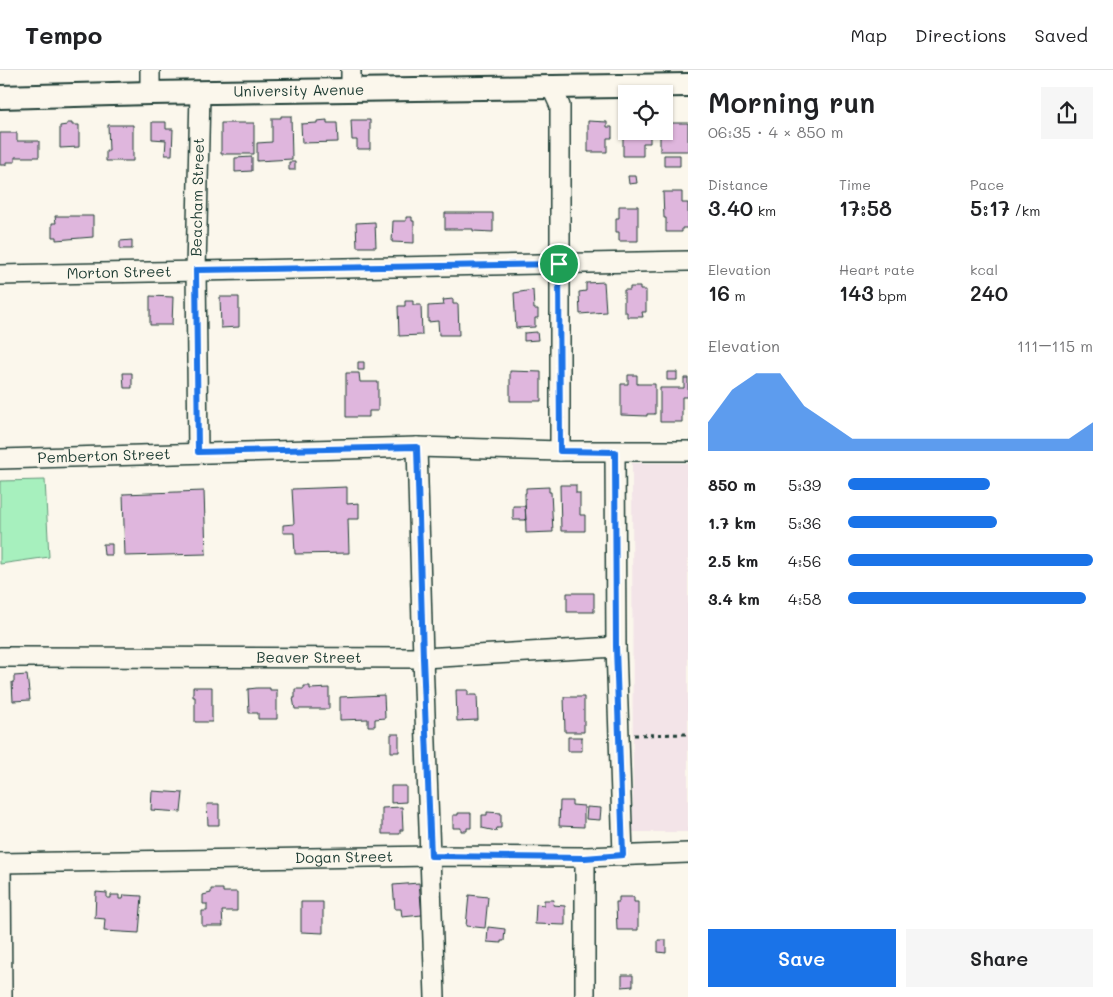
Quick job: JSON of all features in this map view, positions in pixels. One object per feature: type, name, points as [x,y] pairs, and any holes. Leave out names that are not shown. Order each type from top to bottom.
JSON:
[{"type":"street","points":[[150,70],[150,93]]},
{"type":"street","points":[[551,78],[560,106],[560,451]]},
{"type":"street","name":"University Avenue","points":[[0,97],[200,93],[351,80],[551,78],[688,85]]},
{"type":"street","name":"Beacham Street","points":[[198,452],[196,270],[200,93]]},
{"type":"street","name":"Morton Street","points":[[0,275],[688,261]]},
{"type":"street","points":[[417,447],[435,997]]},
{"type":"street","name":"Pemberton Street","points":[[0,458],[417,447],[615,452],[688,451]]},
{"type":"street","points":[[615,452],[616,647],[623,855]]},
{"type":"street","name":"Beaver Street","points":[[0,657],[423,658],[616,647]]},
{"type":"street","name":"Dogan Street","points":[[0,863],[431,856],[585,858],[688,852]]},
{"type":"street","points":[[585,858],[585,997]]},
{"type":"street","points":[[0,863],[2,997]]},
{"type":"path","points":[[620,735],[688,734]]},
{"type":"shaded area","points":[[632,463],[688,463],[688,832],[633,832]]},
{"type":"green space","points":[[45,480],[49,557],[0,564],[0,481]]},
{"type":"building","points":[[281,116],[291,116],[292,159],[257,161],[257,143],[272,142],[272,118],[281,118]]},
{"type":"building","points":[[327,120],[327,123],[337,123],[338,142],[302,143],[301,124]]},
{"type":"building","points":[[351,120],[370,120],[370,149],[357,149],[357,140],[352,140]]},
{"type":"building","points":[[588,121],[607,122],[607,127],[612,127],[612,138],[607,138],[607,152],[588,152]]},
{"type":"building","points":[[152,122],[166,122],[166,129],[173,129],[172,155],[165,155],[166,140],[152,139]]},
{"type":"building","points":[[67,123],[79,125],[79,147],[60,148],[60,126],[67,125]]},
{"type":"building","points":[[221,123],[254,123],[254,154],[221,154]]},
{"type":"building","points":[[673,123],[688,123],[688,151],[660,151],[660,140],[673,140]]},
{"type":"building","points":[[108,125],[133,125],[133,161],[106,161],[106,151],[109,151]]},
{"type":"building","points":[[0,133],[17,133],[17,141],[39,141],[39,157],[15,157],[15,162],[6,162],[6,165],[0,165]]},
{"type":"building","points":[[623,140],[650,140],[650,143],[643,143],[643,156],[623,156]]},
{"type":"building","points":[[664,155],[680,155],[680,166],[664,166]]},
{"type":"building","points":[[252,157],[252,171],[235,172],[235,158]]},
{"type":"building","points":[[289,162],[295,162],[295,170],[289,170]]},
{"type":"building","points":[[628,176],[636,176],[637,183],[629,184]]},
{"type":"building","points":[[663,192],[682,192],[682,203],[688,203],[688,228],[682,228],[682,232],[666,232]]},
{"type":"building","points":[[619,206],[638,206],[638,241],[619,241],[619,232],[616,232],[616,218],[619,218]]},
{"type":"building","points":[[445,213],[493,213],[493,232],[473,231],[473,229],[445,229]]},
{"type":"building","points":[[55,216],[93,216],[93,237],[56,240],[56,237],[52,237],[52,223],[56,223]]},
{"type":"building","points":[[406,217],[412,217],[412,221],[414,221],[414,243],[392,242],[393,221],[406,221]]},
{"type":"building","points":[[375,222],[376,247],[357,247],[356,223]]},
{"type":"building","points":[[132,240],[132,249],[120,249],[120,241]]},
{"type":"building","points":[[604,282],[606,312],[580,314],[579,292],[586,291],[586,283]]},
{"type":"building","points":[[630,287],[640,287],[640,290],[646,290],[646,312],[642,312],[643,317],[627,317],[627,312],[624,312],[624,290],[630,290]]},
{"type":"building","points":[[533,290],[534,309],[538,309],[535,327],[516,328],[514,293]]},
{"type":"building","points":[[150,296],[173,297],[172,325],[150,325]]},
{"type":"building","points":[[220,297],[239,297],[239,327],[221,328]]},
{"type":"building","points":[[453,299],[453,304],[458,304],[459,335],[439,335],[438,321],[428,322],[428,306],[444,305],[443,300]]},
{"type":"building","points":[[405,301],[413,301],[413,305],[421,305],[422,335],[399,336],[398,306],[405,306]]},
{"type":"building","points":[[537,332],[538,340],[524,341],[524,333]]},
{"type":"building","points":[[358,362],[364,362],[364,370],[358,370]]},
{"type":"building","points":[[510,371],[541,372],[541,401],[510,401]]},
{"type":"building","points":[[667,372],[677,372],[677,380],[667,380]]},
{"type":"building","points":[[123,373],[132,373],[132,388],[124,388]]},
{"type":"building","points":[[346,373],[359,373],[360,382],[378,382],[378,411],[369,411],[369,417],[346,417]]},
{"type":"building","points":[[628,375],[637,375],[637,384],[655,384],[655,414],[647,414],[647,416],[621,415],[621,384],[628,384]]},
{"type":"building","points":[[684,378],[688,378],[688,397],[682,397],[682,422],[660,422],[660,388],[684,388]]},
{"type":"building","points":[[560,485],[576,485],[576,493],[580,493],[580,515],[585,515],[585,531],[561,531]]},
{"type":"building","points":[[347,487],[347,504],[359,503],[359,519],[348,519],[349,553],[295,554],[294,533],[283,533],[283,525],[294,524],[292,489]]},
{"type":"building","points":[[549,487],[549,492],[551,492],[553,532],[526,533],[526,488]]},
{"type":"building","points":[[204,491],[206,554],[125,556],[123,494]]},
{"type":"building","points":[[513,506],[525,506],[526,520],[513,520]]},
{"type":"building","points":[[103,544],[112,544],[112,555],[104,555]]},
{"type":"building","points":[[567,593],[594,593],[594,612],[567,612]]},
{"type":"building","points":[[27,675],[30,700],[13,701],[12,682],[14,682],[14,676]]},
{"type":"building","points":[[304,686],[310,686],[310,689],[329,688],[329,709],[295,709],[293,698],[295,698],[295,689],[304,689]]},
{"type":"building","points":[[193,687],[212,687],[212,722],[195,722]]},
{"type":"building","points":[[248,689],[277,690],[277,719],[258,719],[258,713],[249,713]]},
{"type":"building","points":[[456,690],[468,690],[468,695],[477,695],[478,720],[457,721]]},
{"type":"building","points":[[384,695],[385,718],[375,719],[375,726],[368,726],[368,719],[340,720],[340,697]]},
{"type":"building","points":[[564,697],[584,697],[584,732],[565,732]]},
{"type":"building","points":[[391,734],[399,734],[399,752],[391,752]]},
{"type":"building","points":[[568,737],[582,737],[582,751],[568,751]]},
{"type":"building","points":[[391,786],[406,786],[406,802],[391,803]]},
{"type":"building","points":[[152,791],[183,793],[181,812],[151,810]]},
{"type":"building","points":[[560,801],[572,801],[572,805],[584,806],[584,827],[559,826]]},
{"type":"building","points":[[207,804],[219,804],[219,825],[208,825]]},
{"type":"building","points":[[402,807],[403,830],[400,830],[400,834],[382,834],[382,808]]},
{"type":"building","points":[[587,807],[601,808],[600,820],[586,819]]},
{"type":"building","points":[[487,812],[501,813],[501,828],[497,828],[496,831],[482,828],[482,815],[487,815]]},
{"type":"building","points":[[458,813],[471,813],[471,828],[467,828],[467,831],[461,831],[461,828],[453,828],[453,815],[458,815]]},
{"type":"building","points":[[419,883],[422,915],[402,917],[401,909],[395,909],[393,885]]},
{"type":"building","points":[[211,889],[223,889],[223,892],[237,892],[237,911],[222,911],[223,926],[202,926],[202,911],[207,911],[207,904],[203,904],[203,895],[211,893]]},
{"type":"building","points":[[96,892],[107,893],[107,898],[111,898],[111,895],[119,895],[119,899],[123,899],[124,895],[142,896],[139,933],[104,931],[105,919],[95,918]]},
{"type":"building","points":[[469,895],[488,897],[485,928],[466,926]]},
{"type":"building","points":[[619,897],[634,897],[634,902],[638,902],[638,930],[617,930],[616,902],[619,902]]},
{"type":"building","points":[[544,900],[554,900],[553,905],[565,906],[565,925],[535,924],[536,904],[544,905]]},
{"type":"building","points":[[301,902],[323,902],[323,933],[301,932]]},
{"type":"building","points":[[488,927],[505,929],[504,941],[501,941],[501,943],[487,942]]},
{"type":"building","points":[[658,940],[666,940],[666,953],[658,952]]},
{"type":"building","points":[[622,975],[633,975],[633,986],[622,987]]},
{"type":"route","points":[[559,264],[560,451],[615,452],[616,647],[623,855],[585,858],[431,856],[417,447],[198,452],[196,270],[559,264]]}]
